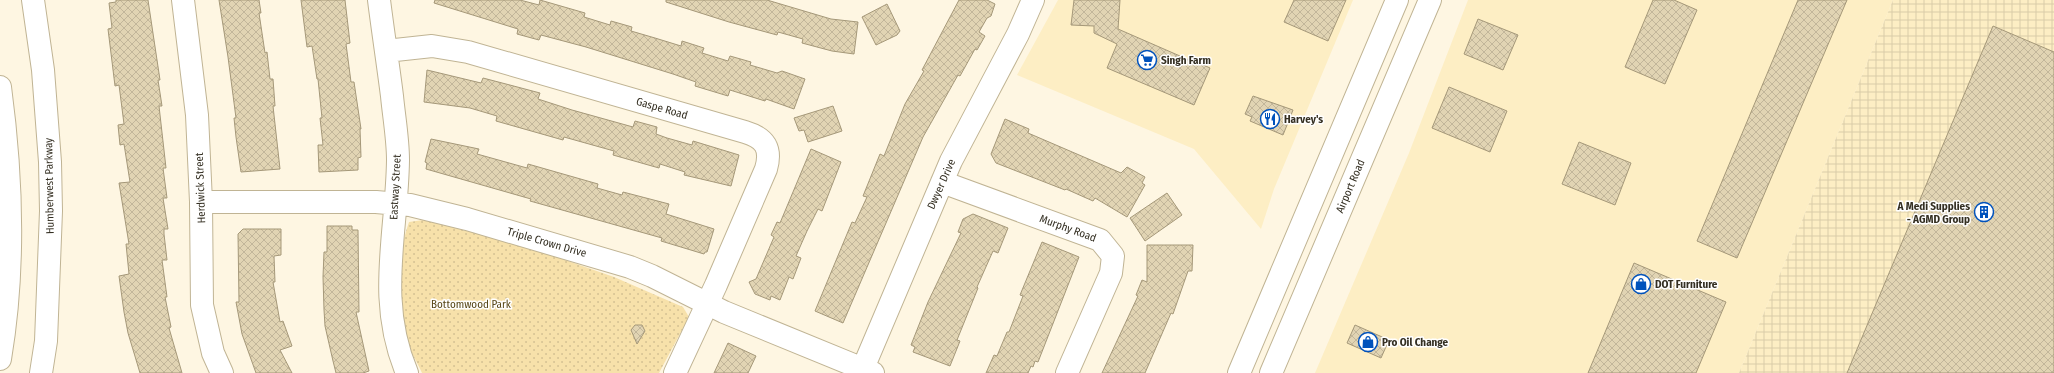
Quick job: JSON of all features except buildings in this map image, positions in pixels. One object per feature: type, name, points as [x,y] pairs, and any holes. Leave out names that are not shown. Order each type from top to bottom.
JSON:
[{"type":"street","name":"Humberwest Parkway","points":[[33,0],[43,70],[50,162],[51,211],[46,341],[41,373]]},
{"type":"street","name":"Herdwick Street","points":[[183,0],[197,115],[201,202],[202,305],[213,353],[222,373]]},
{"type":"street","name":"Eastway Street","points":[[379,0],[398,160],[389,287],[390,309],[394,337],[407,373]]},
{"type":"street","name":"Dwyer Drive","points":[[865,372],[951,161],[1018,34],[1033,0]]},
{"type":"street","points":[[1239,373],[1397,0]]},
{"type":"street","name":"Airport Road","points":[[1271,373],[1430,0]]},
{"type":"street","name":"Gaspe Road","points":[[386,51],[432,46],[468,52],[758,136],[765,144],[768,154],[766,169],[708,304],[675,373]]},
{"type":"street","points":[[0,87],[7,147],[10,232],[8,291],[0,359]]},
{"type":"street","name":"Murphy Road","points":[[942,182],[1100,240],[1113,256],[1112,273],[1067,373]]},
{"type":"street","name":"Triple Crown Drive","points":[[201,202],[395,203],[424,208],[467,219],[623,265],[652,276],[708,304],[865,372]]},
{"type":"shaded area","points":[[1058,0],[1353,0],[1274,189],[1261,229],[1194,149],[1017,75]]},
{"type":"shaded area","points":[[1468,0],[1893,0],[1739,373],[1315,373],[1409,153]]},
{"type":"shaded area","points":[[1893,0],[2054,0],[2054,373],[1739,373]]},
{"type":"green space","name":"Bottomwood Park","points":[[423,220],[522,245],[614,277],[683,307],[689,317],[659,373],[422,373],[410,348],[403,325],[399,295],[399,280],[402,251],[409,222]]},
{"type":"place","name":"Singh Farm","points":[[1147,60]]},
{"type":"place","name":"Harvey's","points":[[1270,119]]},
{"type":"place","name":"A Medi Supplies - AGMD Group","points":[[1984,212]]},
{"type":"place","name":"DOT Furniture","points":[[1641,284]]},
{"type":"place","name":"Pro Oil Change","points":[[1368,342]]}]
